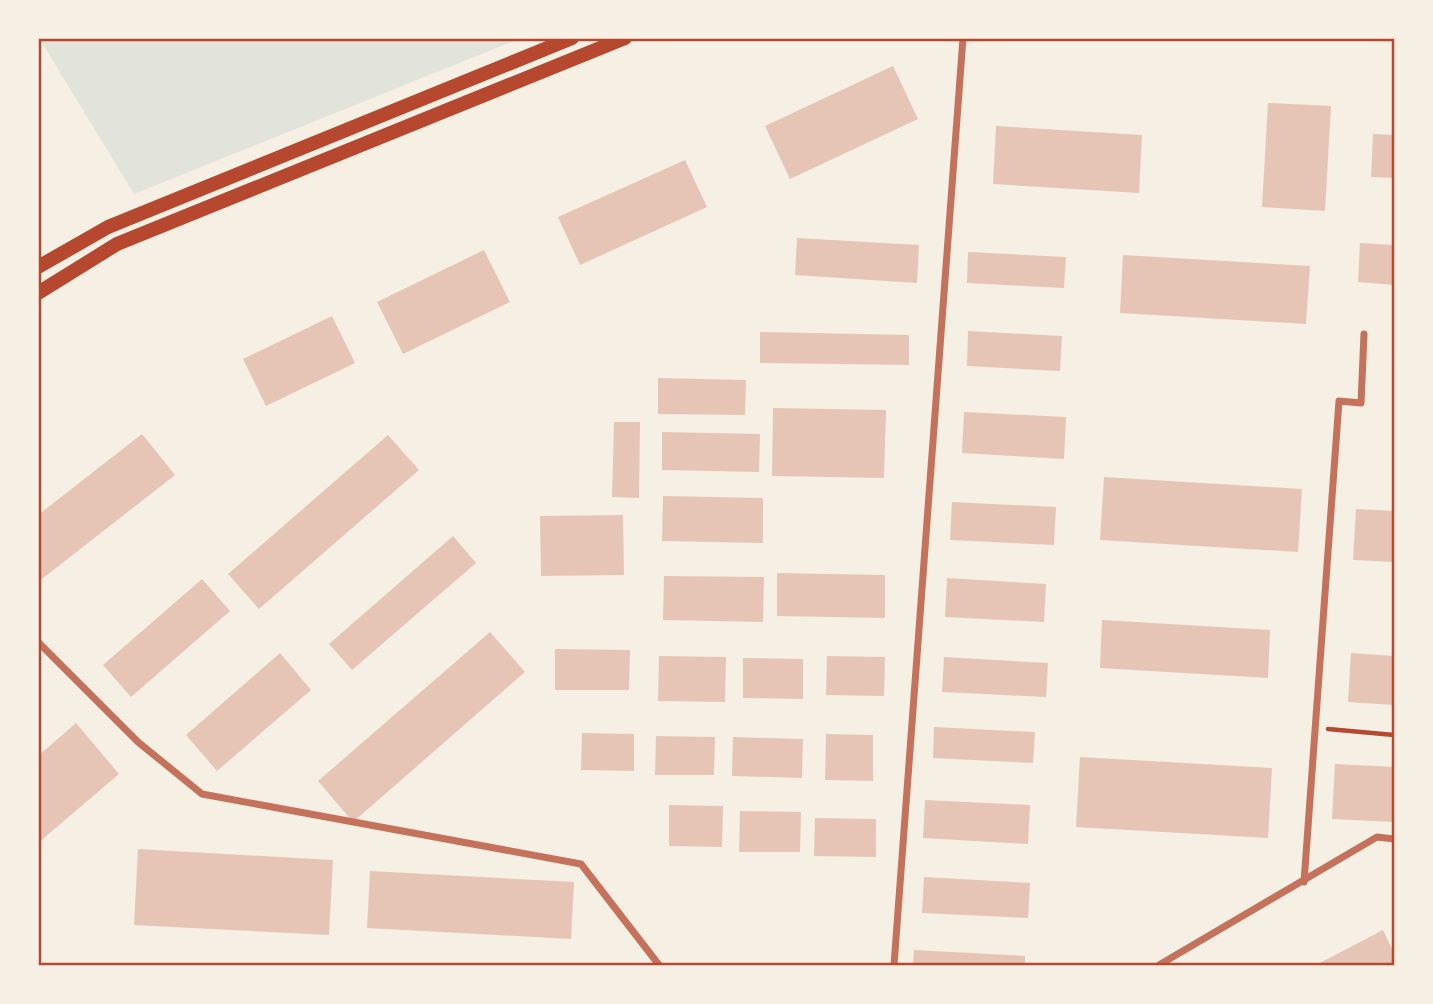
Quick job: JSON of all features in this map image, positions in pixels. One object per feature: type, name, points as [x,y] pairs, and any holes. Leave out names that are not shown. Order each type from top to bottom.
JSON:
[{"type":"main road","points":[[38,267],[108,227],[572,38]]},
{"type":"main road","points":[[38,293],[117,244],[625,38]]},
{"type":"street","points":[[894,965],[962,38]]},
{"type":"street","points":[[1304,881],[1339,401],[1361,403],[1364,334]]},
{"type":"street","points":[[38,642],[138,742],[202,794],[581,864],[659,965]]},
{"type":"street","points":[[1159,965],[1377,837],[1395,839]]},
{"type":"path","points":[[1314,728],[1395,735]]},
{"type":"shaded area","points":[[39,38],[519,38],[519,39],[134,194]]},
{"type":"building","points":[[893,66],[918,119],[790,179],[765,126]]},
{"type":"building","points":[[1268,103],[1331,106],[1325,211],[1262,207]]},
{"type":"building","points":[[996,126],[1142,135],[1139,193],[993,184]]},
{"type":"building","points":[[1373,134],[1394,135],[1394,178],[1371,177]]},
{"type":"building","points":[[685,160],[707,207],[580,265],[558,217]]},
{"type":"building","points":[[797,238],[919,245],[917,283],[795,275]]},
{"type":"building","points":[[1360,243],[1394,245],[1394,285],[1358,282]]},
{"type":"building","points":[[484,250],[510,302],[403,354],[377,302]]},
{"type":"building","points":[[968,252],[1066,257],[1064,288],[967,283]]},
{"type":"building","points":[[1123,255],[1310,266],[1306,324],[1120,313]]},
{"type":"building","points":[[332,316],[355,363],[266,406],[243,359]]},
{"type":"building","points":[[968,331],[1062,336],[1060,371],[967,366]]},
{"type":"building","points":[[760,332],[909,335],[909,365],[760,363]]},
{"type":"building","points":[[658,378],[746,380],[745,415],[658,414]]},
{"type":"building","points":[[773,408],[886,410],[884,478],[772,476]]},
{"type":"building","points":[[964,412],[1066,417],[1064,459],[962,453]]},
{"type":"building","points":[[614,422],[640,422],[639,498],[612,497]]},
{"type":"building","points":[[662,432],[760,434],[759,472],[662,470]]},
{"type":"building","points":[[142,434],[175,475],[38,582],[38,515]]},
{"type":"building","points":[[388,435],[419,470],[259,609],[228,574]]},
{"type":"building","points":[[1104,477],[1302,489],[1298,552],[1100,540]]},
{"type":"building","points":[[663,496],[763,498],[763,543],[662,541]]},
{"type":"building","points":[[952,502],[1056,507],[1054,545],[950,540]]},
{"type":"building","points":[[1356,509],[1394,511],[1394,562],[1353,560]]},
{"type":"building","points":[[623,515],[624,575],[541,576],[540,516]]},
{"type":"building","points":[[453,536],[476,563],[352,670],[329,644]]},
{"type":"building","points":[[777,573],[885,575],[885,618],[777,616]]},
{"type":"building","points":[[664,576],[764,577],[763,622],[663,620]]},
{"type":"building","points":[[947,578],[1046,584],[1044,622],[945,617]]},
{"type":"building","points":[[202,579],[230,611],[131,697],[103,665]]},
{"type":"building","points":[[1102,620],[1270,630],[1268,678],[1100,668]]},
{"type":"building","points":[[490,632],[525,672],[353,822],[318,781]]},
{"type":"building","points":[[555,649],[630,650],[629,690],[555,690]]},
{"type":"building","points":[[280,653],[311,690],[217,771],[186,735]]},
{"type":"building","points":[[1351,653],[1394,656],[1394,705],[1348,702]]},
{"type":"building","points":[[659,656],[726,657],[725,702],[658,701]]},
{"type":"building","points":[[827,656],[885,657],[884,696],[826,695]]},
{"type":"building","points":[[944,657],[1048,663],[1046,697],[942,692]]},
{"type":"building","points":[[743,658],[803,659],[803,699],[743,698]]},
{"type":"building","points":[[76,723],[119,774],[38,843],[38,756]]},
{"type":"building","points":[[934,727],[1035,732],[1033,763],[933,758]]},
{"type":"building","points":[[582,733],[634,734],[634,771],[581,770]]},
{"type":"building","points":[[826,734],[873,735],[873,781],[825,780]]},
{"type":"building","points":[[656,736],[715,737],[714,775],[655,775]]},
{"type":"building","points":[[733,737],[803,739],[802,778],[732,776]]},
{"type":"building","points":[[1080,757],[1272,768],[1268,838],[1076,827]]},
{"type":"building","points":[[1335,764],[1394,767],[1394,822],[1332,819]]},
{"type":"building","points":[[925,800],[1030,805],[1028,844],[923,838]]},
{"type":"building","points":[[669,805],[723,806],[722,847],[669,846]]},
{"type":"building","points":[[740,811],[801,812],[800,852],[739,852]]},
{"type":"building","points":[[815,818],[876,819],[876,857],[814,856]]},
{"type":"building","points":[[138,849],[333,860],[329,935],[134,925]]},
{"type":"building","points":[[370,871],[574,882],[571,939],[367,928]]},
{"type":"building","points":[[924,877],[1030,883],[1028,918],[922,913]]},
{"type":"building","points":[[1383,930],[1394,953],[1394,965],[1316,965]]},
{"type":"building","points":[[914,950],[1025,956],[1025,965],[913,965]]}]
